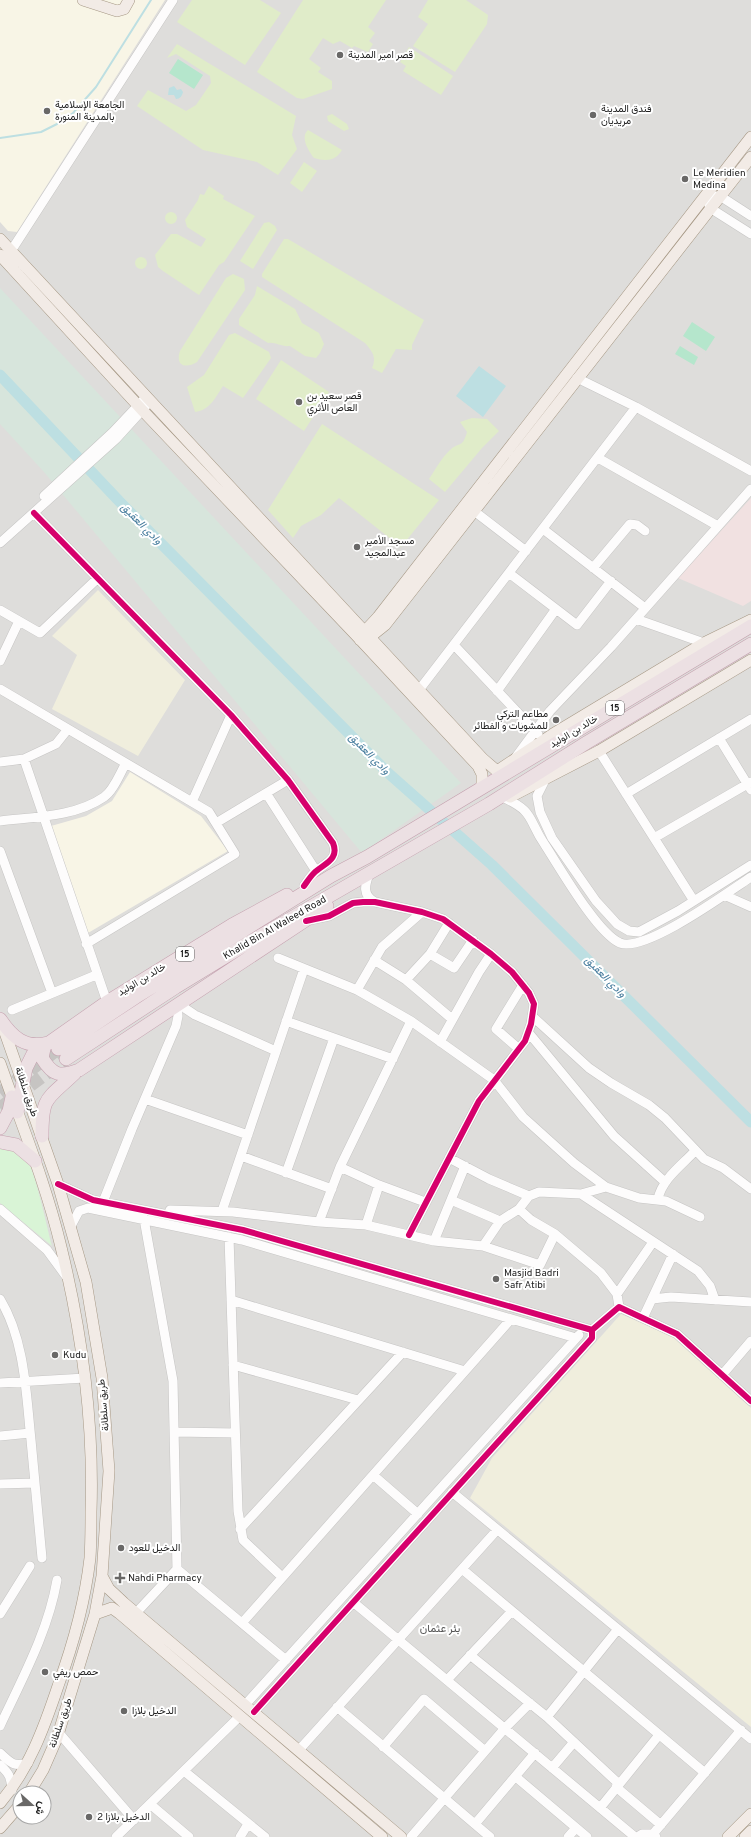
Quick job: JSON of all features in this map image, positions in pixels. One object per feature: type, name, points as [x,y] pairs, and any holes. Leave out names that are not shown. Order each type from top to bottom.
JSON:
[{"type":"highway","name":"خالد بن الوليد","points":[[480,788],[501,772],[593,721],[751,626]]},
{"type":"highway","name":"خالد بن الوليد","points":[[497,800],[751,644]]},
{"type":"highway","points":[[570,724],[593,721]]},
{"type":"highway","name":"Khalid Bin Al Waleed Road","points":[[54,1049],[136,996],[331,876],[366,857],[480,788]]},
{"type":"highway","name":"Khalid Bin Al Waleed Road","points":[[54,1049],[176,987],[248,943],[497,800]]},
{"type":"highway","name":"خالد بن الوليد","points":[[0,1128],[9,1111],[12,1097],[31,1056],[54,1049],[106,1002],[232,925],[321,877],[331,876]]},
{"type":"highway","points":[[42,1136],[43,1112],[46,1102],[51,1094],[77,1070],[337,900],[344,888]]},
{"type":"highway","points":[[0,1018],[10,1032],[22,1042],[54,1049]]},
{"type":"highway","points":[[54,1049],[42,1058],[52,1072],[62,1075],[77,1070]]},
{"type":"highway","name":"خالد بن الوليد","points":[[17,1112],[21,1077]]},
{"type":"highway","points":[[0,1142],[16,1145],[35,1161]]},
{"type":"main road","points":[[83,0],[117,11],[124,9],[129,0]]},
{"type":"main road","points":[[368,639],[751,137]]},
{"type":"main road","points":[[368,639],[378,635],[381,621],[474,511],[751,157]]},
{"type":"main road","points":[[0,239],[5,255],[141,408],[419,690],[483,759],[501,772],[515,760],[570,724],[704,643],[751,620]]},
{"type":"main road","points":[[5,255],[148,399],[350,615],[368,639],[478,766],[482,774],[480,788]]},
{"type":"main road","points":[[350,615],[381,621]]},
{"type":"main road","points":[[497,800],[546,780],[599,751],[751,660]]},
{"type":"main road","name":"طريق سلطانة","points":[[0,1018],[58,1184],[86,1282],[102,1378],[109,1470],[102,1576],[95,1614],[59,1733],[43,1770],[34,1785]]},
{"type":"main road","name":"طريق سلطانة","points":[[0,1063],[35,1161],[61,1246],[85,1378],[92,1471],[89,1564],[83,1597],[68,1657],[42,1733],[28,1763],[15,1785]]},
{"type":"main road","points":[[102,1576],[109,1589],[136,1613],[401,1837]]},
{"type":"main road","points":[[95,1614],[112,1608],[382,1837]]},
{"type":"main road","name":"طريق سلطانة","points":[[0,1803],[12,1790]]},
{"type":"main road","points":[[0,1828],[12,1814]]},
{"type":"main road","points":[[728,1837],[751,1814]]},
{"type":"main road","points":[[745,1837],[751,1832]]},
{"type":"street","points":[[5,255],[174,0]]},
{"type":"street","points":[[751,216],[720,196],[705,196],[710,208],[751,234]]},
{"type":"street","points":[[577,378],[636,407],[751,471]]},
{"type":"street","points":[[0,536],[48,496],[114,436],[148,399]]},
{"type":"street","points":[[419,690],[636,407]]},
{"type":"street","points":[[598,458],[718,526]]},
{"type":"street","points":[[515,760],[535,730],[751,489]]},
{"type":"street","points":[[0,543],[34,513],[48,496]]},
{"type":"street","points":[[474,511],[526,551]]},
{"type":"street","points":[[34,513],[231,715],[288,780],[331,840],[335,849],[334,856],[330,862],[316,871],[304,886]]},
{"type":"street","points":[[593,568],[630,524],[637,525],[644,531]]},
{"type":"street","points":[[543,529],[645,608]]},
{"type":"street","points":[[509,573],[577,625],[611,581]]},
{"type":"street","points":[[1,612],[40,633],[98,578]]},
{"type":"street","points":[[496,691],[556,609]]},
{"type":"street","points":[[636,619],[704,643]]},
{"type":"street","points":[[0,661],[19,621]]},
{"type":"street","points":[[454,645],[544,740]]},
{"type":"street","points":[[0,689],[209,812],[235,854],[86,944]]},
{"type":"street","points":[[192,802],[231,715]]},
{"type":"street","points":[[626,794],[751,719]]},
{"type":"street","points":[[0,762],[24,759],[56,744],[68,729]]},
{"type":"street","points":[[654,838],[750,785],[719,738]]},
{"type":"street","points":[[599,751],[694,901]]},
{"type":"street","points":[[24,759],[106,1002]]},
{"type":"street","points":[[0,821],[82,808],[105,796],[126,763]]},
{"type":"street","points":[[216,823],[288,780]]},
{"type":"street","points":[[546,780],[537,796],[540,812],[552,838],[596,901],[616,924],[629,931],[638,932],[694,901],[751,864]]},
{"type":"street","points":[[266,793],[316,871]]},
{"type":"street","points":[[497,800],[522,807],[528,813],[543,843],[596,921],[610,936],[622,944],[636,944],[667,931],[751,877]]},
{"type":"street","points":[[543,843],[552,838]]},
{"type":"street","points":[[0,851],[52,994]]},
{"type":"street","points":[[373,872],[365,890],[369,898],[375,902]]},
{"type":"street","points":[[724,895],[751,907]]},
{"type":"street","points":[[306,921],[329,916],[353,903],[375,902],[422,912],[443,919],[473,940],[512,972],[529,992],[534,1004],[528,1032],[519,1049],[479,1101],[409,1235]]},
{"type":"street","points":[[357,990],[382,947],[422,912]]},
{"type":"street","points":[[406,980],[430,954],[449,923]]},
{"type":"street","points":[[430,954],[454,968],[473,940]]},
{"type":"street","points":[[440,1042],[479,972],[491,954]]},
{"type":"street","points":[[278,958],[357,990],[411,1021],[494,1080],[523,1117],[574,1163],[606,1187],[639,1198],[658,1199],[681,1207],[700,1217]]},
{"type":"street","points":[[374,960],[406,980],[452,1019]]},
{"type":"street","points":[[222,1212],[304,968]]},
{"type":"street","points":[[12,1010],[96,975]]},
{"type":"street","points":[[519,1049],[496,1029],[523,986]]},
{"type":"street","points":[[179,1004],[195,1016],[276,1051]]},
{"type":"street","points":[[104,1202],[176,1026],[179,1004]]},
{"type":"street","points":[[532,1016],[589,1068],[611,1083],[650,1105],[665,1118],[704,1160],[723,1168],[751,1189]]},
{"type":"street","points":[[319,1222],[340,1167],[411,1021]]},
{"type":"street","points":[[286,1022],[393,1059]]},
{"type":"street","points":[[528,1032],[614,1136],[665,1182]]},
{"type":"street","points":[[286,1173],[334,1038]]},
{"type":"street","points":[[145,1099],[248,1135]]},
{"type":"street","points":[[658,1199],[665,1182],[695,1151]]},
{"type":"street","points":[[241,1156],[332,1189]]},
{"type":"street","points":[[449,1158],[489,1179],[529,1196]]},
{"type":"street","points":[[434,1241],[465,1166]]},
{"type":"street","points":[[340,1167],[379,1185],[425,1202]]},
{"type":"street","points":[[58,1184],[77,1194],[145,1215],[229,1237],[576,1338]]},
{"type":"street","points":[[366,1225],[379,1185]]},
{"type":"street","points":[[483,1246],[500,1221],[519,1209],[529,1196],[539,1192],[581,1194],[606,1187]]},
{"type":"street","points":[[581,1194],[698,1271],[710,1286],[715,1300]]},
{"type":"street","points":[[451,1200],[500,1221]]},
{"type":"street","points":[[71,1226],[79,1211],[88,1208],[243,1230],[589,1329]]},
{"type":"street","points":[[0,1209],[47,1250],[68,1278]]},
{"type":"street","points":[[519,1209],[531,1220],[555,1234],[601,1273],[617,1294],[619,1307]]},
{"type":"street","points":[[145,1215],[222,1212],[319,1222],[366,1225],[434,1241],[483,1246],[540,1265],[555,1234]]},
{"type":"street","points":[[136,1613],[177,1568],[173,1381],[145,1215]]},
{"type":"street","points":[[229,1237],[235,1433],[240,1529],[244,1540],[282,1577]]},
{"type":"street","points":[[617,1294],[653,1242]]},
{"type":"street","points":[[643,1318],[673,1254]]},
{"type":"street","points":[[652,1299],[671,1298],[751,1302]]},
{"type":"street","points":[[0,1299],[10,1318],[17,1340],[25,1382],[42,1558]]},
{"type":"street","points":[[231,1300],[465,1371]]},
{"type":"street","points":[[249,1709],[286,1660],[576,1338],[619,1307]]},
{"type":"street","points":[[619,1307],[677,1334],[751,1401]]},
{"type":"street","points":[[242,1623],[511,1319]]},
{"type":"street","points":[[249,1709],[353,1602],[592,1338],[589,1329]]},
{"type":"street","points":[[722,1375],[751,1341]]},
{"type":"street","points":[[240,1529],[403,1352]]},
{"type":"street","points":[[233,1364],[358,1400]]},
{"type":"street","points":[[0,1384],[85,1378]]},
{"type":"street","points":[[175,1432],[235,1433]]},
{"type":"street","points":[[0,1436],[30,1433]]},
{"type":"street","points":[[373,1475],[418,1514]]},
{"type":"street","points":[[0,1484],[35,1483]]},
{"type":"street","points":[[452,1492],[751,1739]]},
{"type":"street","points":[[299,1750],[497,1530]]},
{"type":"street","points":[[0,1614],[30,1566]]},
{"type":"street","points":[[177,1568],[286,1660]]},
{"type":"street","points":[[462,1569],[705,1773]]},
{"type":"street","points":[[0,1726],[42,1632],[54,1600],[57,1580]]},
{"type":"street","points":[[353,1602],[636,1837],[642,1834],[655,1835],[661,1825],[741,1730]]},
{"type":"street","points":[[447,1680],[512,1611]]},
{"type":"street","points":[[547,1717],[618,1629]]},
{"type":"street","points":[[470,1655],[547,1717],[661,1825]]},
{"type":"street","points":[[384,1747],[424,1699],[485,1751]]},
{"type":"street","points":[[411,1837],[505,1728],[530,1702]]},
{"type":"street","points":[[337,1707],[490,1837]]},
{"type":"street","points":[[116,1837],[240,1716]]},
{"type":"street","points":[[59,1733],[134,1820]]},
{"type":"street","points":[[600,1808],[659,1735]]},
{"type":"street","points":[[552,1768],[574,1742]]},
{"type":"street","points":[[0,1753],[13,1764],[19,1766],[28,1763]]},
{"type":"street","points":[[475,1824],[535,1753]]},
{"type":"street","points":[[0,1764],[9,1772],[12,1790]]},
{"type":"street","points":[[184,1772],[264,1837]]},
{"type":"street","points":[[516,1777],[587,1837]]},
{"type":"street","points":[[150,1804],[188,1837]]},
{"type":"street","points":[[240,1837],[248,1824]]},
{"type":"street","points":[[568,1837],[576,1828]]},
{"type":"shaded area","points":[[0,0],[751,0],[751,1837],[0,1837]]},
{"type":"shaded area","name":"الجامعة الإسلامية بالمدينة المنورة","points":[[0,0],[165,0],[17,232],[8,231],[0,222]]},
{"type":"shaded area","points":[[0,288],[461,783],[362,853],[44,472],[0,424]]},
{"type":"shaded area","points":[[751,498],[751,601],[743,606],[678,578]]},
{"type":"shaded area","points":[[98,590],[185,680],[138,756],[52,709],[77,655],[52,636]]},
{"type":"shaded area","points":[[130,772],[201,816],[228,851],[88,933],[51,826],[86,816],[112,801]]},
{"type":"shaded area","points":[[621,1314],[676,1338],[751,1408],[751,1727],[470,1498],[492,1458]]},
{"type":"green space","points":[[192,0],[260,0],[281,13],[245,65],[177,22]]},
{"type":"green space","points":[[303,0],[386,0],[368,27],[375,33],[369,41],[373,44],[368,52],[354,46],[352,48],[340,41],[333,44],[323,38],[309,59],[321,68],[318,72],[332,81],[332,89],[303,99],[297,98],[257,72]]},
{"type":"green space","points":[[428,0],[466,0],[488,15],[487,24],[455,72],[413,46],[428,24],[418,17]]},
{"type":"green space","points":[[177,44],[296,116],[292,135],[297,149],[278,175],[257,162],[203,150],[137,106],[148,90],[186,111],[196,105],[211,83],[210,76],[176,54],[167,58]]},
{"type":"green space","points":[[409,47],[453,76],[441,95],[403,71],[406,66],[400,62]]},
{"type":"green space","points":[[178,59],[203,75],[194,89],[169,73]]},
{"type":"green space","points":[[332,114],[347,124],[349,129],[344,131],[328,121],[327,116]]},
{"type":"green space","points":[[308,130],[342,150],[336,157],[330,160],[314,158],[307,147],[305,140]]},
{"type":"green space","points":[[304,162],[317,171],[302,192],[290,183]]},
{"type":"green space","points":[[209,186],[224,196],[223,199],[255,216],[224,262],[219,265],[199,295],[158,267],[155,255],[171,234],[177,234],[201,247],[206,239],[187,227],[185,220],[198,200],[200,194],[204,195]]},
{"type":"green space","points":[[173,212],[176,213],[176,223],[169,224],[166,223],[165,216],[166,213]]},
{"type":"green space","points":[[269,222],[275,226],[277,230],[253,269],[240,261],[264,223]]},
{"type":"green space","points":[[284,239],[288,239],[424,320],[412,345],[412,350],[396,349],[382,373],[372,368],[374,357],[365,343],[262,277],[262,274]]},
{"type":"green space","points":[[143,257],[146,258],[146,268],[139,269],[136,268],[135,261],[136,258]]},
{"type":"green space","points":[[233,274],[244,279],[245,290],[197,362],[185,366],[182,365],[179,360],[180,351],[226,278]]},
{"type":"green space","points":[[257,286],[295,309],[302,323],[319,333],[324,344],[316,358],[305,356],[290,346],[268,343],[239,325],[239,319],[255,295]]},
{"type":"green space","points":[[692,322],[715,337],[706,351],[683,336]]},
{"type":"green space","points":[[235,333],[269,352],[271,358],[243,398],[223,386],[215,399],[205,409],[195,412],[187,387],[204,375],[229,335]]},
{"type":"green space","points":[[680,346],[698,357],[694,365],[675,354]]},
{"type":"green space","points":[[281,360],[329,392],[304,431],[256,399]]},
{"type":"green space","points":[[472,418],[487,419],[499,431],[482,448],[445,492],[429,479],[447,453],[453,447],[464,441],[467,432],[460,422]]},
{"type":"green space","points":[[322,424],[439,500],[401,547],[339,498],[321,515],[301,526],[293,538],[268,510]]},
{"type":"green space","points":[[0,1147],[17,1151],[25,1157],[29,1163],[37,1185],[52,1246],[0,1203]]},
{"type":"water","points":[[174,86],[177,90],[181,89],[183,92],[181,97],[177,99],[174,95],[168,95],[169,88]]},
{"type":"water","points":[[479,366],[506,386],[483,417],[456,396]]},
{"type":"waterway","points":[[0,138],[41,132],[57,124],[73,113],[96,87],[151,0]]},
{"type":"waterway","name":"وادي العقيق","points":[[0,375],[119,501],[387,772],[492,865],[751,1122]]},
{"type":"tunnel","points":[[0,1093],[58,1049]]},
{"type":"tunnel","points":[[0,1108],[66,1059]]},
{"type":"cycle path","points":[[34,513],[231,715],[288,780],[333,843],[335,849],[330,861],[314,873],[304,886]]},
{"type":"cycle path","points":[[306,921],[329,916],[353,903],[363,902],[375,902],[422,912],[443,919],[491,954],[512,972],[529,993],[534,1004],[531,1024],[525,1041],[479,1101],[409,1235]]},
{"type":"cycle path","points":[[58,1184],[93,1200],[243,1230],[592,1330]]},
{"type":"cycle path","points":[[254,1712],[592,1338],[592,1330],[619,1307],[677,1334],[751,1401]]},
{"type":"place","name":"قصر امير المدينة","points":[[340,55]]},
{"type":"place","name":"الجامعة الإسلامية بالمدينة المنورة","points":[[47,111]]},
{"type":"place","name":"فندق المدينة مريديان","points":[[593,115]]},
{"type":"place","name":"Le Meridien Medina","points":[[685,179]]},
{"type":"place","name":"قصر سعيد بن العاص الأثري","points":[[299,402]]},
{"type":"place","name":"مسجد الأمير عبدالمجيد","points":[[357,547]]},
{"type":"place","name":"مطاعم التركي للمشويات و الفطائر","points":[[556,720]]},
{"type":"place","name":"Masjid Badri Safr Atibi","points":[[496,1279]]},
{"type":"place","name":"Kudu","points":[[55,1355]]},
{"type":"place","name":"الدخيل للعود","points":[[121,1548]]},
{"type":"place","name":"Nahdi Pharmacy","points":[[120,1578]]},
{"type":"place","name":"حمص ريفي","points":[[45,1672]]},
{"type":"place","name":"الدخیل بلازا","points":[[124,1711]]},
{"type":"place","name":"الدخیل بلازا 2","points":[[89,1817]]},
{"type":"district","name":"بئر عثمان","points":[[440,1629]]}]
